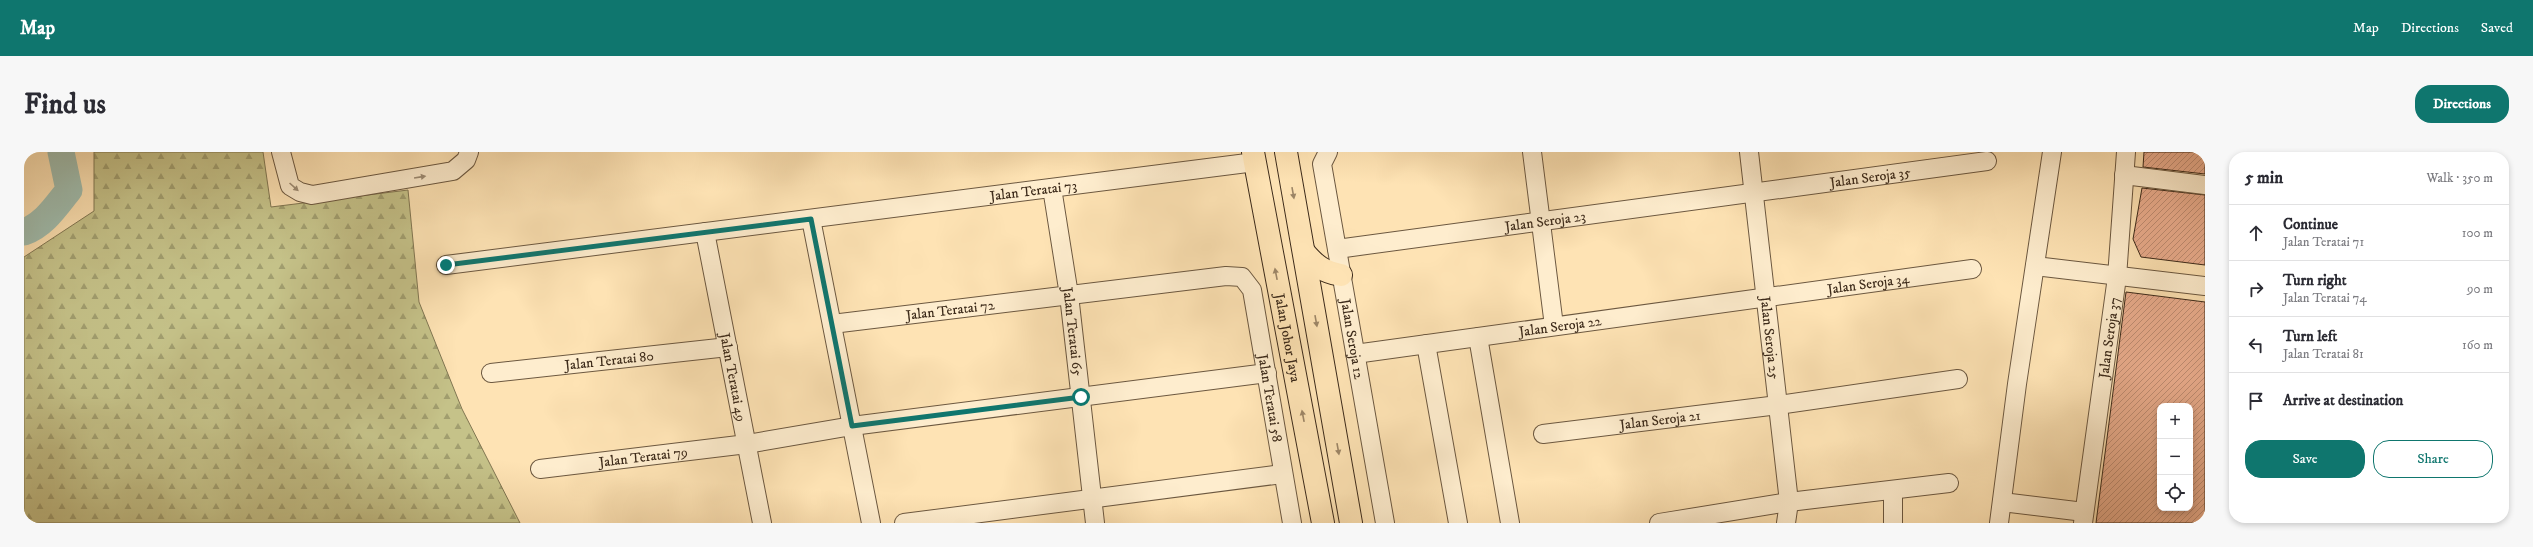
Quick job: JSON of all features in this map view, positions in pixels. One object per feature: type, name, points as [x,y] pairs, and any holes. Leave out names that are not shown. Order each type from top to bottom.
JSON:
[{"type":"main road","points":[[1286,152],[1351,523]]},
{"type":"main road","name":"Jalan Johor Jaya","points":[[1254,157],[1323,523]]},
{"type":"main road","points":[[1304,252],[1316,266],[1328,273],[1341,275]]},
{"type":"street","points":[[281,152],[290,186],[300,192],[312,194],[453,171],[466,160],[469,152]]},
{"type":"street","points":[[1532,152],[1554,326]]},
{"type":"street","name":"Jalan Seroja 25","points":[[1749,152],[1789,502],[1786,523]]},
{"type":"street","points":[[1999,523],[2016,384],[2052,152]]},
{"type":"street","name":"Jalan Seroja 37","points":[[2083,518],[2117,277],[2126,152]]},
{"type":"street","name":"Jalan Seroja 12","points":[[1326,153],[1322,164],[1385,523]]},
{"type":"street","name":"Jalan Teratai 73","points":[[446,265],[1052,188],[1254,157]]},
{"type":"street","name":"Jalan Seroja 35","points":[[1754,192],[1987,161]]},
{"type":"street","points":[[2124,175],[2205,185]]},
{"type":"street","name":"Jalan Teratai 65","points":[[1052,188],[1069,295],[1095,523]]},
{"type":"street","name":"Jalan Seroja 23","points":[[1336,249],[1754,192]]},
{"type":"street","points":[[811,219],[871,523]]},
{"type":"street","name":"Jalan Teratai 49","points":[[705,232],[762,523]]},
{"type":"street","points":[[2035,266],[2117,277],[2205,286]]},
{"type":"street","name":"Jalan Seroja 34","points":[[1766,297],[1972,269]]},
{"type":"street","name":"Jalan Teratai 72","points":[[832,324],[1226,276],[1242,277]]},
{"type":"street","name":"Jalan Teratai 58","points":[[1242,277],[1252,290],[1267,373],[1282,474],[1292,523]]},
{"type":"street","name":"Jalan Seroja 22","points":[[1355,354],[1766,297]]},
{"type":"street","points":[[1478,337],[1510,523]]},
{"type":"street","points":[[1426,344],[1458,523]]},
{"type":"street","name":"Jalan Teratai 80","points":[[491,373],[728,347]]},
{"type":"street","name":"Jalan Teratai 79","points":[[540,469],[747,444],[852,426],[1267,373]]},
{"type":"street","name":"Jalan Seroja 21","points":[[1543,434],[1778,405],[1958,379]]},
{"type":"street","points":[[904,523],[1282,474]]},
{"type":"street","points":[[1659,523],[1789,502],[1949,483]]},
{"type":"street","points":[[1893,490],[1893,523]]},
{"type":"street","points":[[2002,502],[2083,518]]},
{"type":"green space","points":[[94,152],[263,152],[271,207],[408,190],[419,302],[462,409],[520,523],[24,523],[24,257],[94,211]]},
{"type":"building","points":[[2144,152],[2205,152],[2205,174],[2143,167]]},
{"type":"building","points":[[2142,188],[2205,195],[2205,265],[2141,257],[2133,239]]},
{"type":"building","points":[[2126,292],[2205,302],[2205,523],[2096,523]]},
{"type":"waterway","points":[[24,232],[38,225],[44,220],[69,190],[61,152]]},
{"type":"route","points":[[446,265],[811,219],[852,426],[1081,397]]}]
